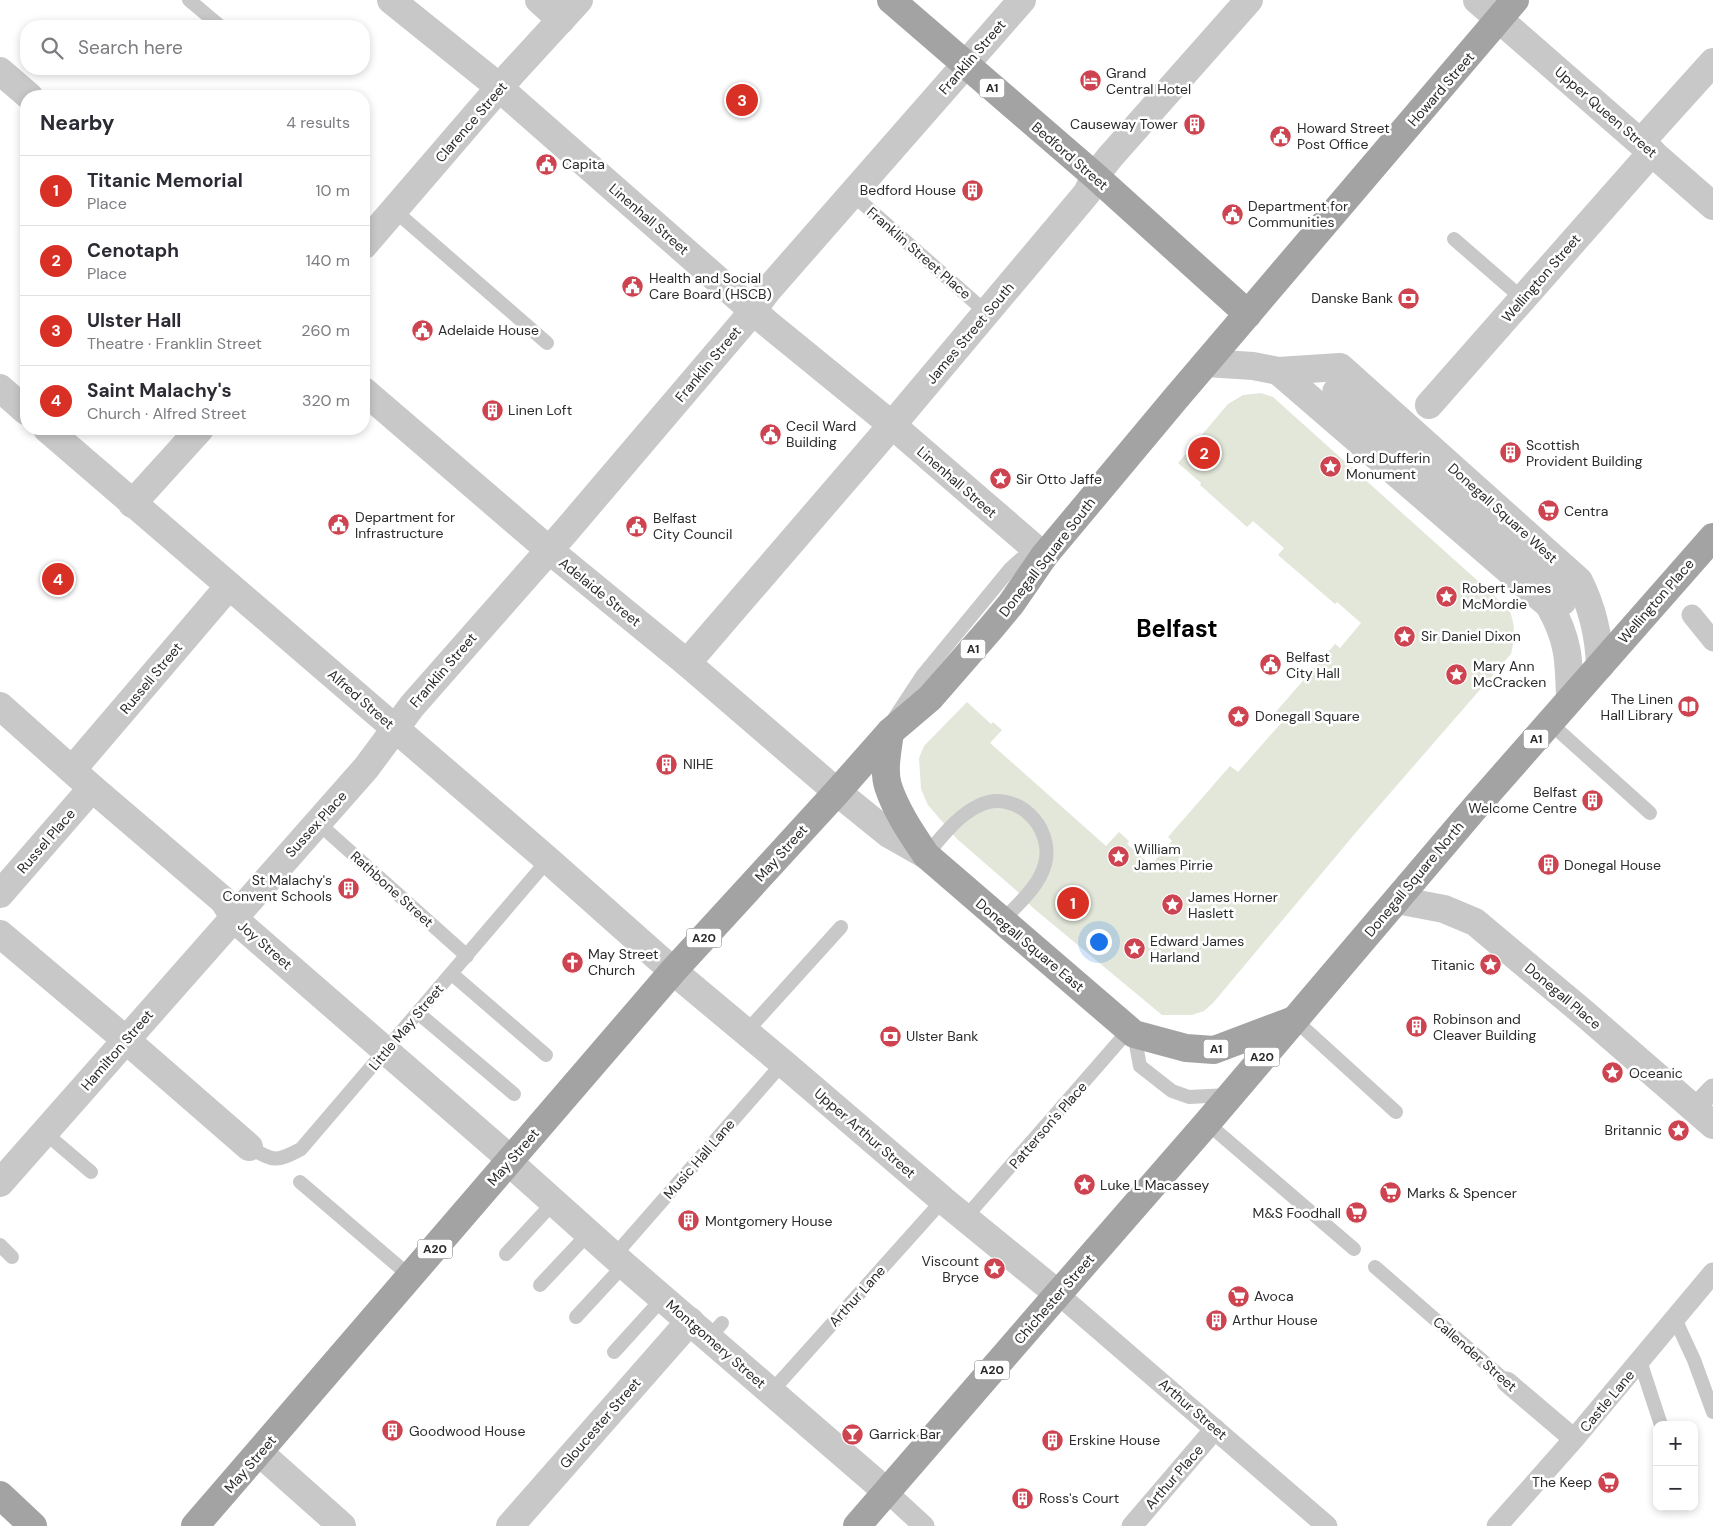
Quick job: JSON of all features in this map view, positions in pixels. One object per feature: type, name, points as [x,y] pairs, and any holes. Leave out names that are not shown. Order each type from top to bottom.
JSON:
[{"type":"main road","name":"Bedford Street","points":[[890,0],[1095,176],[1248,314]]},
{"type":"main road","name":"Howard Street","points":[[1248,314],[1507,10]]},
{"type":"main road","name":"Donegall Square South","points":[[837,792],[890,732],[930,698],[979,642],[1011,604],[1044,556],[1248,314]]},
{"type":"main road","name":"Wellington Place","points":[[1600,666],[1713,536]]},
{"type":"main road","name":"Donegall Square North","points":[[1230,1095],[1473,810],[1600,666]]},
{"type":"main road","name":"Donegall Square East","points":[[890,732],[886,760],[888,785],[903,819],[926,855],[1132,1032],[1186,1048],[1214,1050],[1295,1020]]},
{"type":"main road","name":"May Street","points":[[195,1526],[260,1453],[673,971],[837,792]]},
{"type":"main road","name":"Chichester Street","points":[[857,1526],[1230,1095]]},
{"type":"main road","points":[[0,1495],[33,1526]]},
{"type":"street","name":"Linenhall Street","points":[[391,0],[499,88],[753,311],[892,425],[1044,556]]},
{"type":"street","points":[[539,0],[561,20]]},
{"type":"street","name":"Clarence Street","points":[[370,238],[499,88],[580,0]]},
{"type":"street","name":"Franklin Street","points":[[394,728],[753,311],[767,291],[1022,0]]},
{"type":"street","name":"James Street South","points":[[687,662],[987,313],[1087,193],[1095,176],[1249,0]]},
{"type":"street","name":"Upper Queen Street","points":[[1478,0],[1507,10],[1647,147],[1713,206]]},
{"type":"street","name":"Wellington Street","points":[[1429,405],[1523,299],[1647,147],[1713,62]]},
{"type":"street","points":[[0,71],[22,90]]},
{"type":"street","name":"Donegall Square West","points":[[1206,363],[1253,366],[1278,371],[1340,367],[1580,581],[1597,628],[1600,666]]},
{"type":"street","name":"Donegall Square West","points":[[1278,371],[1549,605],[1560,624],[1566,644],[1570,699]]},
{"type":"street","points":[[0,388],[20,406]]},
{"type":"street","points":[[1333,390],[1344,392],[1566,590],[1565,604],[1470,521],[1344,405],[1337,398],[1333,390]]},
{"type":"street","name":"Adelaide Street","points":[[370,396],[549,550],[687,662],[837,792]]},
{"type":"street","name":"Alfred Street","points":[[54,435],[548,860],[673,971]]},
{"type":"street","points":[[132,504],[195,435]]},
{"type":"street","name":"Russell Street","points":[[72,770],[229,586]]},
{"type":"street","points":[[1692,615],[1713,641]]},
{"type":"street","name":"Joy Street","points":[[0,706],[223,900],[234,917],[462,1116],[501,1151],[509,1162]]},
{"type":"street","name":"Sussex Place","points":[[234,917],[366,768],[394,728]]},
{"type":"street","name":"Russel Place","points":[[0,894],[92,788]]},
{"type":"street","name":"Donegall Square East","points":[[837,792],[888,834],[926,855]]},
{"type":"street","name":"Donegall Place","points":[[1397,900],[1444,909],[1475,922],[1704,1117]]},
{"type":"street","name":"Hamilton Street","points":[[0,1184],[234,917]]},
{"type":"street","points":[[0,934],[249,1147]]},
{"type":"street","name":"Upper Arthur Street","points":[[673,971],[783,1062],[943,1200],[1058,1294]]},
{"type":"street","points":[[1704,1117],[1713,1089]]},
{"type":"street","name":"Montgomery Street","points":[[509,1162],[588,1234],[664,1298],[707,1327],[771,1392],[924,1526]]},
{"type":"street","name":"Castle Lane","points":[[1497,1526],[1574,1439],[1713,1273]]},
{"type":"street","name":"Arthur Street","points":[[1058,1294],[1327,1526]]},
{"type":"street","name":"Gloucester Street","points":[[510,1526],[707,1327]]},
{"type":"street","name":"Callender Street","points":[[1507,1382],[1574,1439]]},
{"type":"street","name":"Arthur Place","points":[[1132,1526],[1215,1429]]},
{"type":"street","points":[[260,1453],[342,1526]]},
{"type":"lane","points":[[189,0],[213,20]]},
{"type":"lane","name":"Franklin Street Place","points":[[851,194],[987,313]]},
{"type":"lane","points":[[394,210],[547,343]]},
{"type":"lane","points":[[1454,239],[1523,299]]},
{"type":"lane","points":[[1550,723],[1650,813]]},
{"type":"lane","points":[[926,855],[968,812],[979,805],[993,801],[1004,802],[1017,806],[1029,813],[1045,836],[1047,850],[1045,864],[1040,878],[1002,922]]},
{"type":"lane","name":"Rathbone Street","points":[[317,822],[467,956]]},
{"type":"lane","name":"Little May Street","points":[[249,1147],[269,1159],[285,1157],[301,1149],[548,860]]},
{"type":"lane","points":[[746,1032],[841,927]]},
{"type":"lane","points":[[452,974],[546,1055]]},
{"type":"lane","points":[[418,1013],[514,1094]]},
{"type":"lane","points":[[1295,1020],[1396,1112]]},
{"type":"lane","points":[[1132,1032],[1140,1066],[1172,1091],[1189,1097],[1230,1095]]},
{"type":"lane","name":"Patterson's Place","points":[[965,1218],[1132,1032]]},
{"type":"lane","name":"Music Hall Lane","points":[[576,1317],[619,1260],[783,1062]]},
{"type":"lane","points":[[1207,1123],[1354,1250]]},
{"type":"lane","points":[[44,1132],[91,1172]]},
{"type":"lane","points":[[300,1182],[411,1277]]},
{"type":"lane","name":"Arthur Lane","points":[[771,1392],[943,1200]]},
{"type":"lane","points":[[506,1254],[554,1202]]},
{"type":"lane","points":[[540,1285],[588,1234]]},
{"type":"lane","points":[[0,1245],[12,1257]]},
{"type":"lane","name":"Callender Street","points":[[1375,1267],[1507,1382]]},
{"type":"lane","points":[[614,1352],[664,1298]]},
{"type":"lane","points":[[1675,1319],[1694,1360],[1713,1412]]},
{"type":"lane","points":[[1640,1361],[1660,1421]]},
{"type":"shaded area","points":[[1261,393],[1273,397],[1508,608],[1514,625],[1513,642],[1511,654],[1358,830],[1213,1003],[1204,1011],[1192,1015],[1162,1015],[1032,907],[1018,892],[957,839],[928,805],[921,789],[919,758],[924,746],[967,702],[991,724],[993,722],[1002,730],[990,743],[1106,846],[1119,832],[1129,841],[1127,844],[1151,865],[1172,841],[1168,837],[1230,766],[1238,772],[1282,722],[1274,714],[1335,644],[1340,648],[1361,623],[1337,602],[1335,604],[1278,555],[1284,548],[1253,521],[1247,527],[1178,463],[1228,404],[1243,395]]},
{"type":"place","name":"Grand Central Hotel","points":[[1090,81]]},
{"type":"place","name":"Ulster Hall","points":[[742,100]]},
{"type":"place","name":"Causeway Tower","points":[[1194,124]]},
{"type":"place","name":"Howard Street Post Office","points":[[1281,136]]},
{"type":"place","name":"Capita","points":[[546,164]]},
{"type":"place","name":"Bedford House","points":[[972,190]]},
{"type":"place","name":"Department for Communities","points":[[1232,214]]},
{"type":"place","name":"Health and Social Care Board (HSCB)","points":[[633,286]]},
{"type":"place","name":"Danske Bank","points":[[1409,298]]},
{"type":"place","name":"Adelaide House","points":[[422,330]]},
{"type":"place","name":"Linen Loft","points":[[492,410]]},
{"type":"place","name":"Cecil Ward Building","points":[[770,434]]},
{"type":"place","name":"Cenotaph","points":[[1204,453]]},
{"type":"place","name":"Scottish Provident Building","points":[[1510,453]]},
{"type":"place","name":"Lord Dufferin Monument","points":[[1330,466]]},
{"type":"place","name":"Sir Otto Jaffe","points":[[1000,479]]},
{"type":"place","name":"Centra","points":[[1548,511]]},
{"type":"place","name":"Department for Infrastructure","points":[[339,525]]},
{"type":"place","name":"Belfast City Council","points":[[637,526]]},
{"type":"place","name":"Saint Malachy's","points":[[58,579]]},
{"type":"place","name":"Robert James McMordie","points":[[1446,596]]},
{"type":"place","name":"Sir Daniel Dixon","points":[[1405,636]]},
{"type":"place","name":"Belfast City Hall","points":[[1270,665]]},
{"type":"place","name":"Mary Ann McCracken","points":[[1457,674]]},
{"type":"place","name":"The Linen Hall Library","points":[[1689,707]]},
{"type":"place","name":"Donegall Square","points":[[1239,716]]},
{"type":"place","name":"NIHE","points":[[667,764]]},
{"type":"place","name":"Belfast Welcome Centre","points":[[1593,800]]},
{"type":"place","name":"William James Pirrie","points":[[1118,857]]},
{"type":"place","name":"Donegal House","points":[[1548,865]]},
{"type":"place","name":"St Malachy's Convent Schools","points":[[348,888]]},
{"type":"place","name":"Titanic Memorial","points":[[1073,903]]},
{"type":"place","name":"James Horner Haslett","points":[[1172,905]]},
{"type":"place","name":"Edward James Harland","points":[[1134,949]]},
{"type":"place","name":"May Street Church","points":[[572,962]]},
{"type":"place","name":"Titanic","points":[[1491,965]]},
{"type":"place","name":"Robinson and Cleaver Building","points":[[1417,1027]]},
{"type":"place","name":"Ulster Bank","points":[[890,1036]]},
{"type":"place","name":"Oceanic","points":[[1613,1073]]},
{"type":"place","name":"Britannic","points":[[1678,1130]]},
{"type":"place","name":"Luke L Macassey","points":[[1084,1185]]},
{"type":"place","name":"Marks & Spencer","points":[[1391,1193]]},
{"type":"place","name":"M&S Foodhall","points":[[1357,1213]]},
{"type":"place","name":"Montgomery House","points":[[689,1221]]},
{"type":"place","name":"Viscount Bryce","points":[[995,1269]]},
{"type":"place","name":"Avoca","points":[[1238,1296]]},
{"type":"place","name":"Arthur House","points":[[1216,1320]]},
{"type":"place","name":"Goodwood House","points":[[393,1431]]},
{"type":"place","name":"Garrick Bar","points":[[853,1434]]},
{"type":"place","name":"Erskine House","points":[[1053,1440]]},
{"type":"place","name":"The Keep","points":[[1608,1482]]},
{"type":"place","name":"Ross's Court","points":[[1023,1498]]},
{"type":"district","name":"Belfast","points":[[1177,629]]}]
